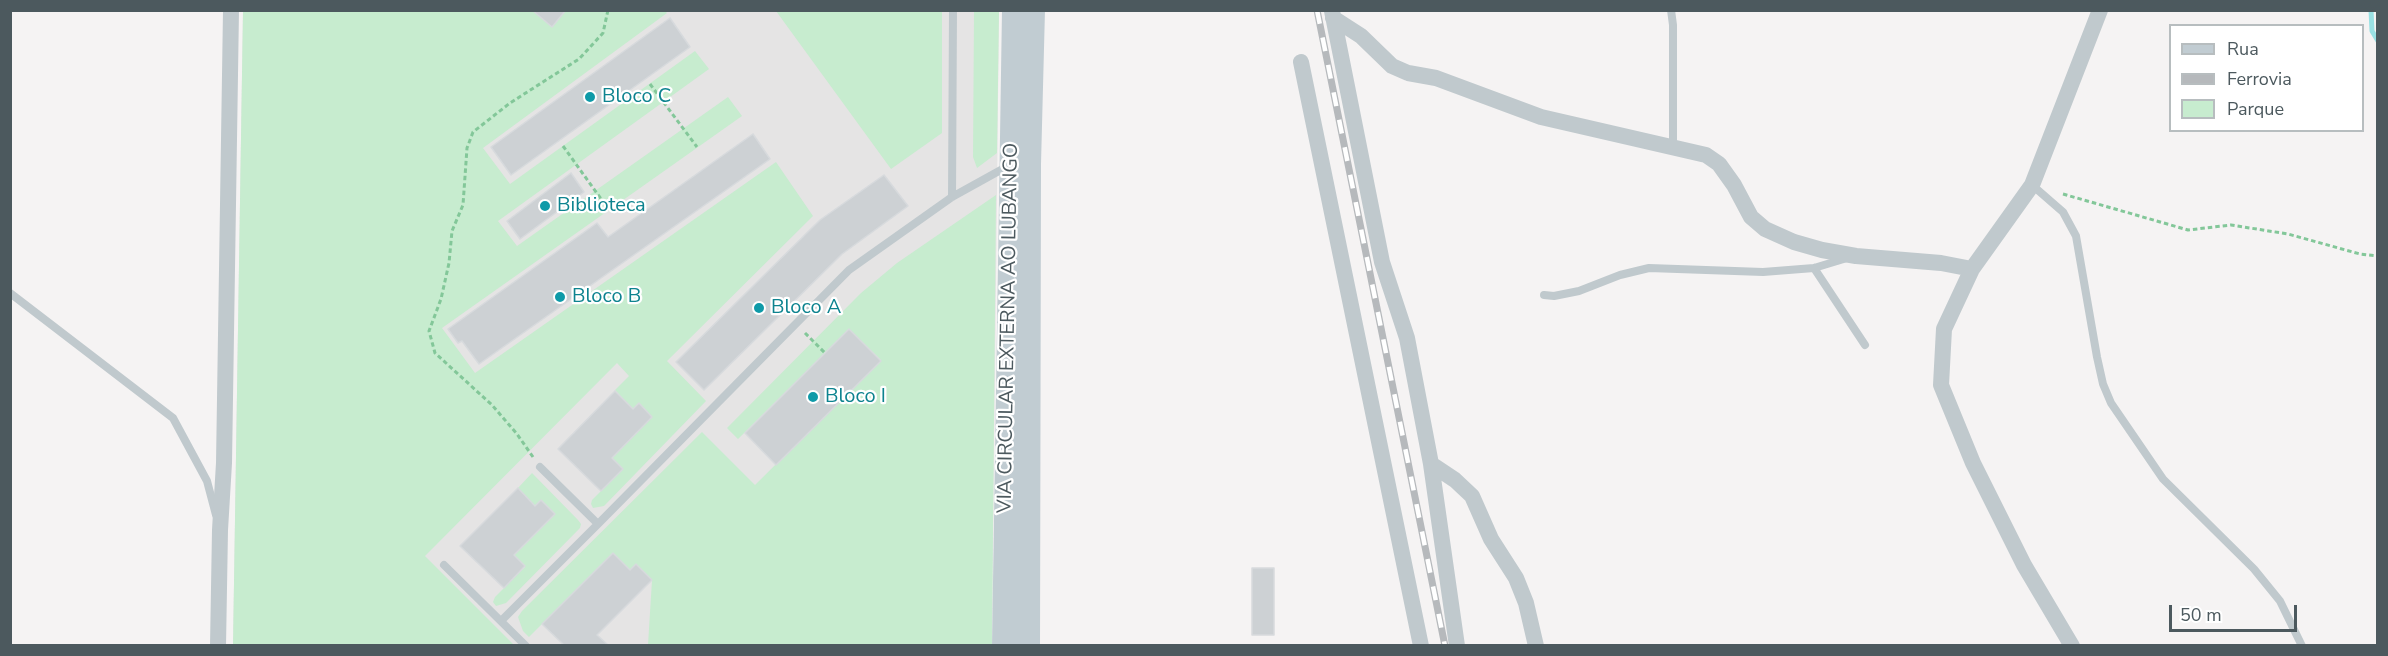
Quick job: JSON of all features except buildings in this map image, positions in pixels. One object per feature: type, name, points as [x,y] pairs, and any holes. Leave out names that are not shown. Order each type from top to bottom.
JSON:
[{"type":"main road","name":"VIA CIRCULAR EXTERNA AO LUBANGO","points":[[1004,645],[1014,10]]},
{"type":"main road","name":"VIA CIRCULAR EXTERNA AO LUBANGO","points":[[1028,645],[1029,164],[1033,10]]},
{"type":"street","points":[[218,645],[224,463],[231,10]]},
{"type":"street","points":[[2072,645],[2024,565],[1983,484],[1941,385],[1944,329],[1972,268],[2032,185],[2100,10]]},
{"type":"street","points":[[1332,14],[1361,36],[1392,66],[1408,73],[1436,78],[1542,117],[1575,126],[1706,154],[1719,164],[1734,185],[1751,217],[1765,229],[1794,242],[1822,250],[1856,255],[1972,268]]},
{"type":"street","points":[[1332,14],[1382,262],[1407,338],[1431,464],[1457,645]]},
{"type":"street","points":[[1301,62],[1421,645]]},
{"type":"street","points":[[1431,464],[1455,480],[1472,496],[1491,539],[1516,578],[1526,603],[1536,645]]},
{"type":"lane","points":[[952,197],[953,10]]},
{"type":"lane","points":[[1671,10],[1673,146]]},
{"type":"lane","points":[[501,621],[849,270],[952,197],[1011,165]]},
{"type":"lane","points":[[2032,185],[2063,212],[2076,236],[2097,357],[2103,384],[2111,403],[2163,479],[2254,569],[2280,602],[2301,645]]},
{"type":"lane","points":[[1544,295],[1554,296],[1579,291],[1620,275],[1649,268],[1763,272],[1814,268],[1856,255]]},
{"type":"lane","points":[[1814,268],[1865,345]]},
{"type":"lane","points":[[10,293],[173,418],[207,482],[220,530]]},
{"type":"lane","points":[[540,467],[598,525]]},
{"type":"lane","points":[[444,565],[526,645]]},
{"type":"path","points":[[540,467],[517,434],[492,405],[435,353],[429,331],[441,299],[450,263],[453,231],[463,205],[467,148],[473,132],[510,103],[579,58],[603,33],[608,10]]},
{"type":"path","points":[[650,84],[697,147]]},
{"type":"path","points":[[563,146],[609,210]]},
{"type":"path","points":[[2032,185],[2188,230],[2231,225],[2288,234],[2360,254],[2378,256]]},
{"type":"path","points":[[796,324],[825,353]]},
{"type":"shaded area","points":[[243,11],[999,11],[992,645],[233,646]]},
{"type":"green space","points":[[243,11],[665,11],[667,13],[483,148],[510,184],[695,51],[709,69],[498,221],[517,246],[728,97],[742,116],[442,328],[475,373],[776,162],[813,216],[667,361],[706,401],[604,506],[593,508],[591,504],[592,500],[623,469],[612,458],[652,417],[639,403],[633,409],[615,390],[629,376],[617,363],[425,556],[514,645],[233,646]]},
{"type":"green space","points":[[776,11],[942,11],[942,133],[891,169]]},
{"type":"green space","points":[[974,11],[999,11],[997,153],[977,168],[973,157]]},
{"type":"green space","points":[[996,195],[992,645],[648,645],[652,580],[636,564],[630,570],[613,553],[529,637],[523,631],[518,617],[522,611],[702,432],[755,485],[881,360],[849,329],[738,439],[727,428],[861,293],[897,263]]},
{"type":"green space","points":[[532,473],[578,520],[581,524],[580,528],[506,603],[496,606],[493,602],[495,597],[525,567],[514,555],[555,514],[541,500],[535,506],[518,488]]},
{"type":"waterway","points":[[2371,10],[2372,31],[2378,41]]},
{"type":"railway","points":[[1317,10],[1445,646]]},
{"type":"place","name":"Bloco C","points":[[590,97]]},
{"type":"place","name":"Biblioteca","points":[[545,206]]},
{"type":"place","name":"Bloco B","points":[[560,297]]},
{"type":"place","name":"Bloco A","points":[[759,308]]},
{"type":"place","name":"Bloco I","points":[[813,397]]}]
